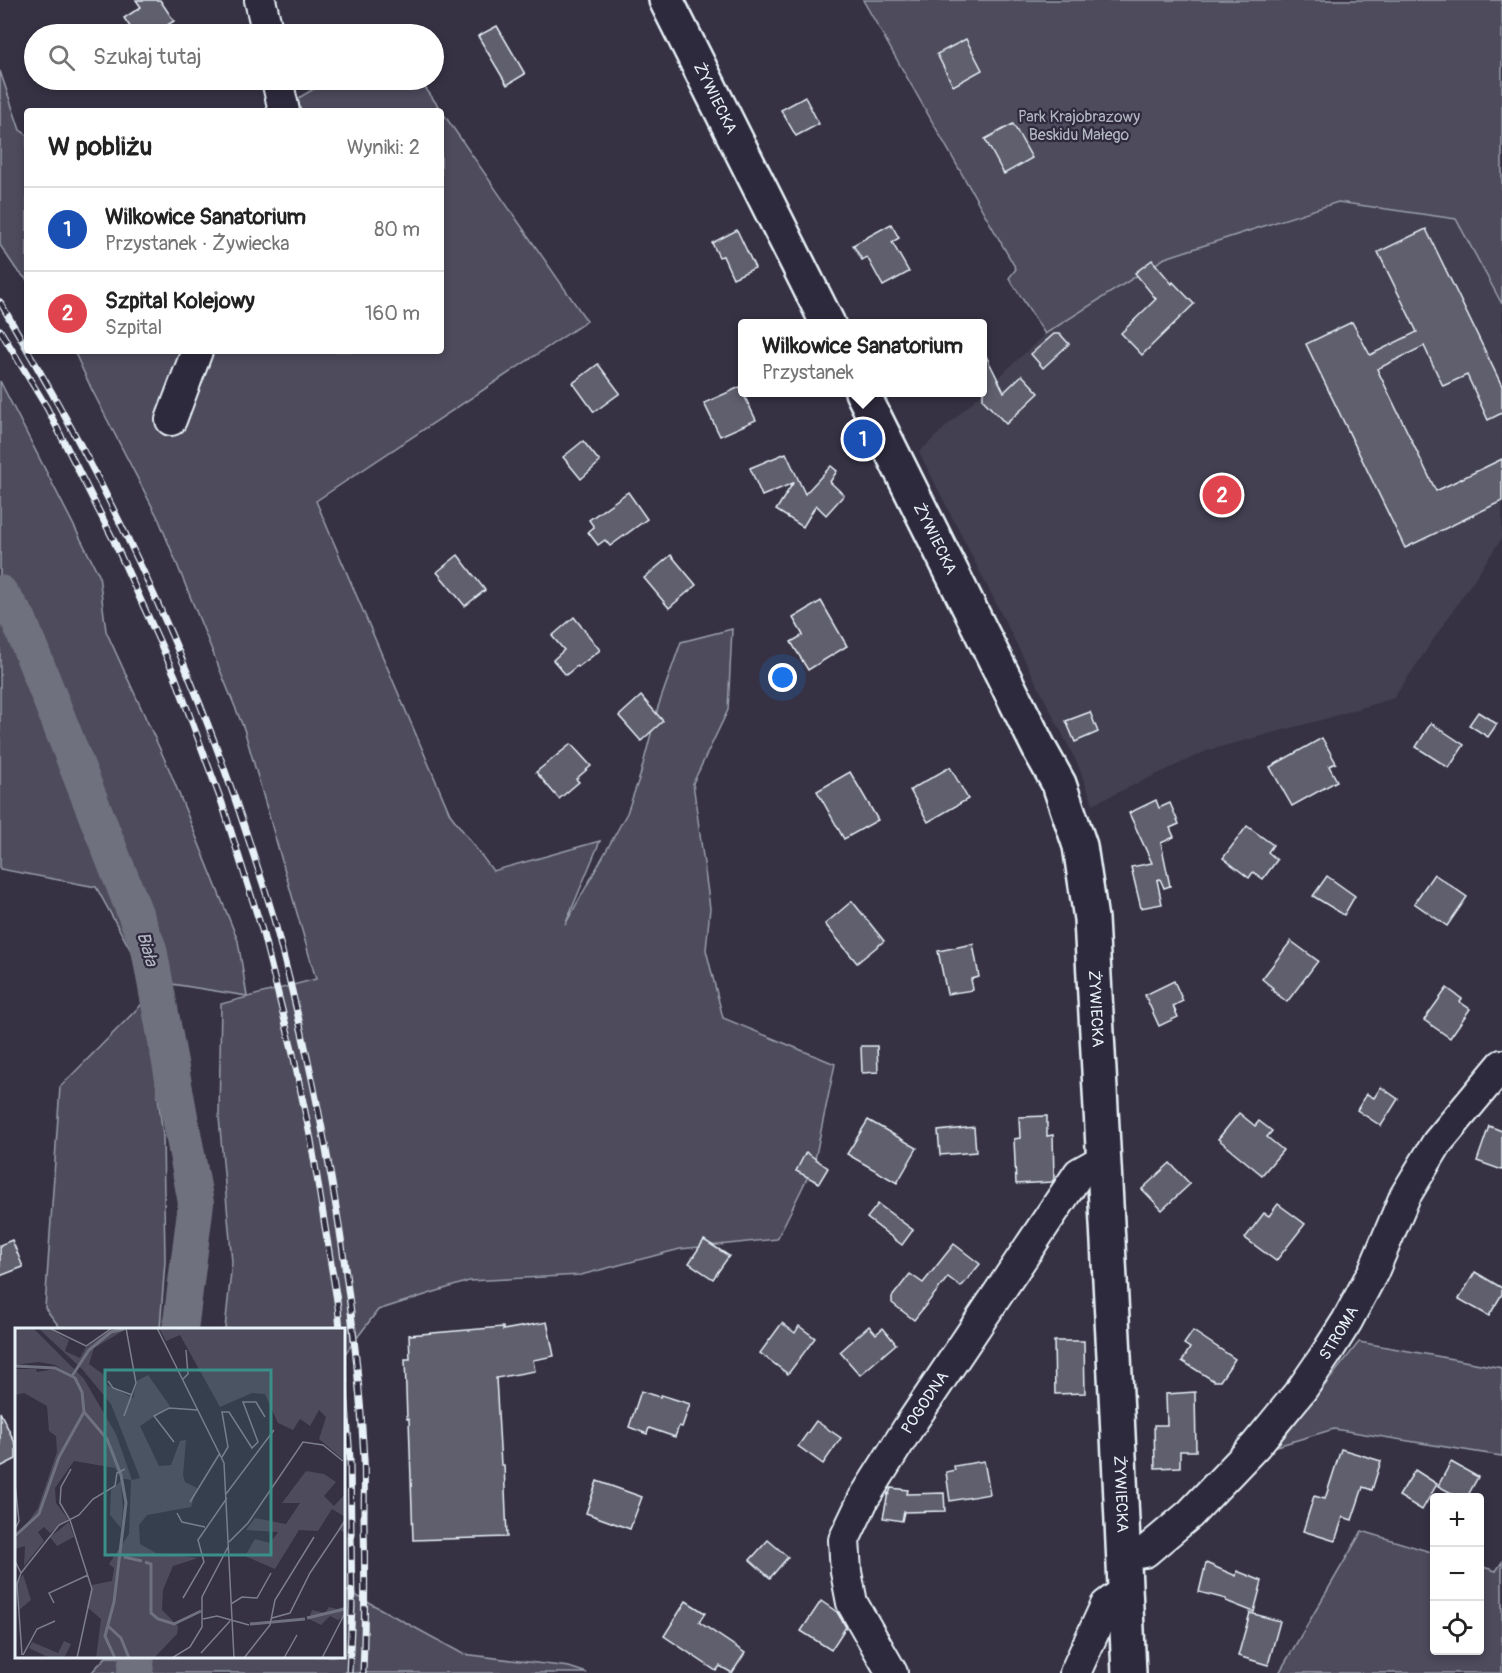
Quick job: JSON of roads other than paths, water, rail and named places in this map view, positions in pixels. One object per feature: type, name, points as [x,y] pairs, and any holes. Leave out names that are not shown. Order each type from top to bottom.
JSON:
[{"type":"main road","name":"ŻYWIECKA","points":[[666,0],[826,319]]},
{"type":"main road","name":"ŻYWIECKA","points":[[864,397],[1059,784],[1080,846],[1091,919],[1129,1673]]},
{"type":"street","points":[[260,0],[266,24]]},
{"type":"street","points":[[280,90],[283,108]]},
{"type":"street","points":[[171,420],[195,354]]},
{"type":"street","name":"STROMA","points":[[1124,1555],[1145,1552],[1190,1514],[1256,1444],[1302,1389],[1347,1321],[1373,1272],[1405,1196],[1437,1143],[1502,1065]]},
{"type":"street","name":"POGODNA","points":[[892,1673],[852,1603],[846,1572],[844,1540],[864,1498],[910,1425],[1079,1173],[1104,1159]]},
{"type":"street","points":[[1076,1673],[1106,1605],[1125,1591]]},
{"type":"waterway","name":"Biała","points":[[0,593],[19,620],[149,949],[196,1203],[180,1328]]},
{"type":"waterway","name":"Biała","points":[[135,1673],[137,1658]]},
{"type":"railway","points":[[0,302],[24,344]]},
{"type":"railway","points":[[0,330],[47,408],[114,541],[175,676],[222,803],[262,930],[292,1049],[311,1140],[340,1328]]},
{"type":"railway","points":[[30,354],[124,530],[180,654],[228,780],[277,931],[322,1126],[353,1325],[364,1466],[363,1673]]},
{"type":"railway","points":[[345,1391],[350,1458],[352,1606],[349,1673]]},
{"type":"place","name":"Wilkowice Sanatorium","points":[[863,439]]},
{"type":"place","name":"Szpital Kolejowy","points":[[1222,495]]},
{"type":"park label","name":"Park Krajobrazowy Beskidu Małego","points":[[1079,126]]}]
